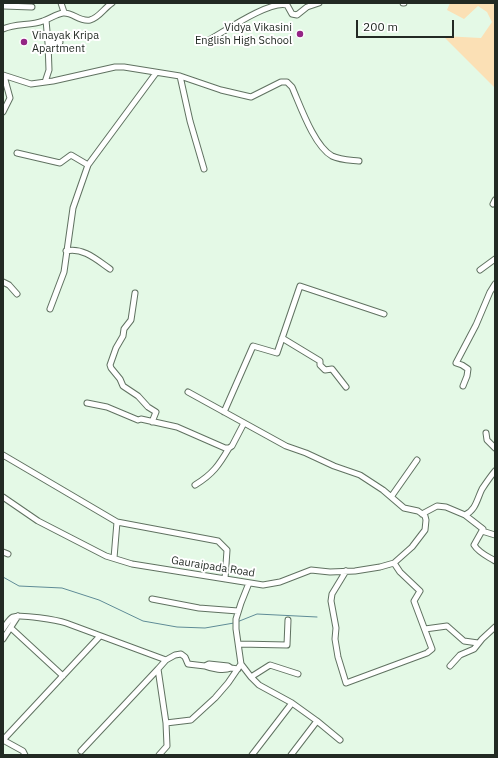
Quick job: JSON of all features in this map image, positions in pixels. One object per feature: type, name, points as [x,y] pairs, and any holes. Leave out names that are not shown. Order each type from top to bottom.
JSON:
[{"type":"street","points":[[61,3],[64,12]]},
{"type":"street","points":[[3,29],[46,20],[56,14],[64,12],[83,20],[94,19],[112,3]]},
{"type":"street","points":[[209,40],[260,10],[278,4],[287,5],[292,14],[297,15],[307,7],[320,3]]},
{"type":"street","points":[[3,6],[32,7]]},
{"type":"street","points":[[45,82],[49,70],[46,20]]},
{"type":"street","points":[[48,43],[60,42]]},
{"type":"street","points":[[4,75],[31,84],[124,67],[180,76],[221,90],[251,97],[281,82],[287,82],[292,87],[316,138],[325,150],[332,156],[359,161]]},
{"type":"street","points":[[50,309],[64,272],[73,208],[88,165],[156,73]]},
{"type":"street","points":[[3,112],[10,98],[4,75]]},
{"type":"street","points":[[180,76],[190,121],[204,169]]},
{"type":"street","points":[[17,152],[60,163],[71,155],[88,165]]},
{"type":"street","points":[[66,251],[77,250],[86,253],[110,269]]},
{"type":"street","points":[[480,270],[495,260]]},
{"type":"street","points":[[3,282],[9,285],[17,294]]},
{"type":"street","points":[[463,386],[468,369],[456,363],[495,284]]},
{"type":"street","points":[[224,412],[253,346],[277,353],[300,286],[384,314]]},
{"type":"street","points":[[134,293],[131,320],[124,329],[123,336],[116,348],[110,365],[123,386],[138,396],[148,407],[156,412],[152,422]]},
{"type":"street","points":[[282,338],[320,361],[320,365],[325,370],[332,369],[346,387]]},
{"type":"street","points":[[188,392],[286,446],[360,475],[404,508],[418,511],[422,514],[437,506],[446,507],[465,516],[483,529],[482,531],[495,535]]},
{"type":"street","points":[[87,403],[107,407],[138,420],[177,427],[225,448],[229,448]]},
{"type":"street","points":[[195,485],[208,477],[219,464],[229,448],[232,446],[244,423]]},
{"type":"street","points":[[486,433],[487,440],[495,448]]},
{"type":"street","points":[[3,455],[117,522],[218,541],[227,550],[225,579]]},
{"type":"street","points":[[391,497],[418,460]]},
{"type":"street","points":[[465,516],[472,511],[482,490],[495,471]]},
{"type":"street","name":"Gauraipada Road","points":[[3,497],[38,521],[114,558],[132,564],[263,585],[274,583],[311,570],[346,571],[374,568],[394,563],[412,548],[425,530],[426,520],[425,516],[422,514]]},
{"type":"street","points":[[114,558],[117,522]]},
{"type":"street","points":[[482,531],[474,545],[481,552],[495,560]]},
{"type":"street","points":[[346,571],[332,594],[331,601],[336,628],[334,639],[346,683],[432,649],[414,601],[420,591],[400,572],[394,563]]},
{"type":"street","points":[[166,723],[191,720],[215,698],[240,667],[236,619],[249,583]]},
{"type":"street","points":[[152,599],[200,608],[238,611]]},
{"type":"street","points":[[3,639],[18,616]]},
{"type":"street","points":[[3,629],[11,619],[18,616],[61,622],[166,660]]},
{"type":"street","points":[[239,644],[287,645],[288,620]]},
{"type":"street","points":[[425,629],[447,626],[464,641],[478,643]]},
{"type":"street","points":[[450,666],[460,655],[472,650],[495,627]]},
{"type":"street","points":[[11,628],[63,676]]},
{"type":"street","points":[[25,755],[23,751],[3,740],[100,636]]},
{"type":"street","points":[[80,751],[166,660],[175,655],[181,654],[185,657],[188,664],[204,666],[209,664],[228,666],[232,668],[240,667]]},
{"type":"street","points":[[251,678],[270,665],[298,674]]},
{"type":"street","points":[[240,667],[259,685],[292,703],[318,721],[340,740]]},
{"type":"street","points":[[158,669],[166,723],[167,746],[159,755]]},
{"type":"street","points":[[255,754],[292,703]]},
{"type":"street","points":[[291,755],[318,721]]},
{"type":"shaded area","points":[[450,3],[495,3],[495,88],[443,36],[481,38],[492,22],[487,12],[478,6],[464,19],[447,10]]},
{"type":"waterway","points":[[3,577],[19,586],[62,588],[99,600],[143,621],[177,627],[205,628],[234,623]]},
{"type":"waterway","points":[[237,622],[257,614],[317,617]]},
{"type":"place","name":"Vidya Vikasini English High School","points":[[300,34]]},
{"type":"place","name":"Vinayak Kripa Apartment","points":[[24,42]]}]
